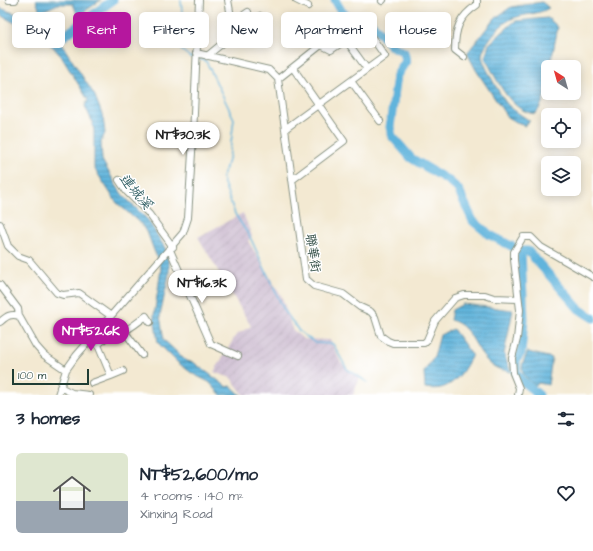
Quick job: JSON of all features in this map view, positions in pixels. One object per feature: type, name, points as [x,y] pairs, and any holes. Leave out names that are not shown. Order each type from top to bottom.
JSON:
[{"type":"street","points":[[9,0],[15,0]]},
{"type":"street","points":[[58,395],[66,370],[97,332],[170,249],[183,232],[188,218],[194,136],[198,0]]},
{"type":"street","points":[[228,0],[230,12]]},
{"type":"street","points":[[296,0],[308,6]]},
{"type":"street","points":[[464,57],[455,50],[455,32],[466,12],[477,5],[477,0]]},
{"type":"street","points":[[196,54],[269,70],[278,79],[322,44],[331,50],[346,40],[367,69]]},
{"type":"street","points":[[285,129],[385,56],[377,45]]},
{"type":"street","points":[[207,56],[217,48]]},
{"type":"street","points":[[292,180],[344,141],[293,68]]},
{"type":"street","name":"聯華街","points":[[278,79],[306,279],[314,286],[343,294],[360,307],[371,312],[375,317],[381,336],[393,343],[424,343],[427,340],[435,321],[455,298],[464,295],[485,295],[494,298],[518,299]]},
{"type":"street","points":[[351,81],[380,121]]},
{"type":"street","points":[[119,180],[127,192],[149,214],[170,249],[211,344],[238,356]]},
{"type":"street","points":[[0,224],[8,246],[18,256],[29,260],[57,293],[63,295],[79,293],[111,316]]},
{"type":"street","points":[[518,395],[519,388],[513,373],[512,358],[520,317],[514,252],[519,243],[523,237],[531,237],[541,247],[593,277]]},
{"type":"street","points":[[0,285],[18,309],[19,316],[40,350],[66,370]]},
{"type":"street","points":[[0,322],[8,316],[14,314],[19,316]]},
{"type":"street","points":[[97,332],[117,334],[125,332],[146,316],[150,322]]},
{"type":"street","points":[[125,332],[142,355]]},
{"type":"street","points":[[110,333],[98,345],[111,376]]},
{"type":"street","points":[[92,383],[123,371]]},
{"type":"street","points":[[60,387],[72,393],[89,395]]},
{"type":"shaded area","points":[[243,213],[252,236],[248,241],[282,297],[292,329],[303,339],[330,340],[340,361],[348,370],[360,377],[353,395],[244,395],[231,378],[214,372],[236,335],[251,326],[198,237]]},
{"type":"water","points":[[36,0],[101,0],[84,12],[76,12],[73,4],[58,4],[40,12]]},
{"type":"water","points":[[542,2],[549,8],[544,11],[516,17],[506,22],[487,43],[482,56],[489,73],[505,102],[530,121],[524,126],[507,117],[476,70],[467,53],[494,19],[511,7]]},
{"type":"water","points":[[0,8],[12,12],[12,21],[0,15]]},
{"type":"water","points":[[548,18],[558,27],[551,60],[541,60],[541,100],[544,100],[535,114],[526,112],[511,100],[499,84],[485,58],[489,44],[515,21]]},
{"type":"water","points":[[54,48],[64,48],[95,96],[103,117],[105,133],[101,142],[102,160],[122,194],[148,220],[165,248],[169,264],[169,274],[160,316],[164,340],[186,361],[193,362],[227,387],[231,386],[241,395],[221,395],[209,382],[193,374],[177,362],[158,343],[154,316],[161,269],[149,237],[142,225],[116,202],[94,168],[94,130],[92,121],[85,106],[88,100],[61,56]]},
{"type":"water","points":[[463,304],[513,310],[504,354],[511,372],[497,368],[488,362],[470,334],[458,323],[450,320],[452,310]]},
{"type":"water","points":[[453,329],[472,355],[464,369],[454,381],[441,388],[425,388],[424,372],[434,357],[440,335]]},
{"type":"water","points":[[528,352],[552,358],[548,385],[538,383],[536,386],[524,375],[522,368]]},
{"type":"waterway","points":[[65,35],[113,0]]},
{"type":"waterway","points":[[181,0],[183,26],[175,45],[190,57],[195,58]]},
{"type":"waterway","points":[[335,0],[342,12],[349,17],[371,22],[390,45],[404,52],[406,61],[397,75],[390,127],[392,136],[411,158],[449,181],[458,189],[473,221],[490,235],[521,251],[524,320],[521,353],[516,360],[516,372],[521,380],[539,395]]},
{"type":"waterway","points":[[199,59],[206,61],[234,119],[229,159],[222,178],[235,214],[250,237],[284,310],[299,331],[315,343],[333,344],[347,369],[367,382]]},
{"type":"waterway","points":[[521,251],[528,251],[579,309],[593,318]]},
{"type":"water label","name":"連城溪","points":[[136,191]]}]
